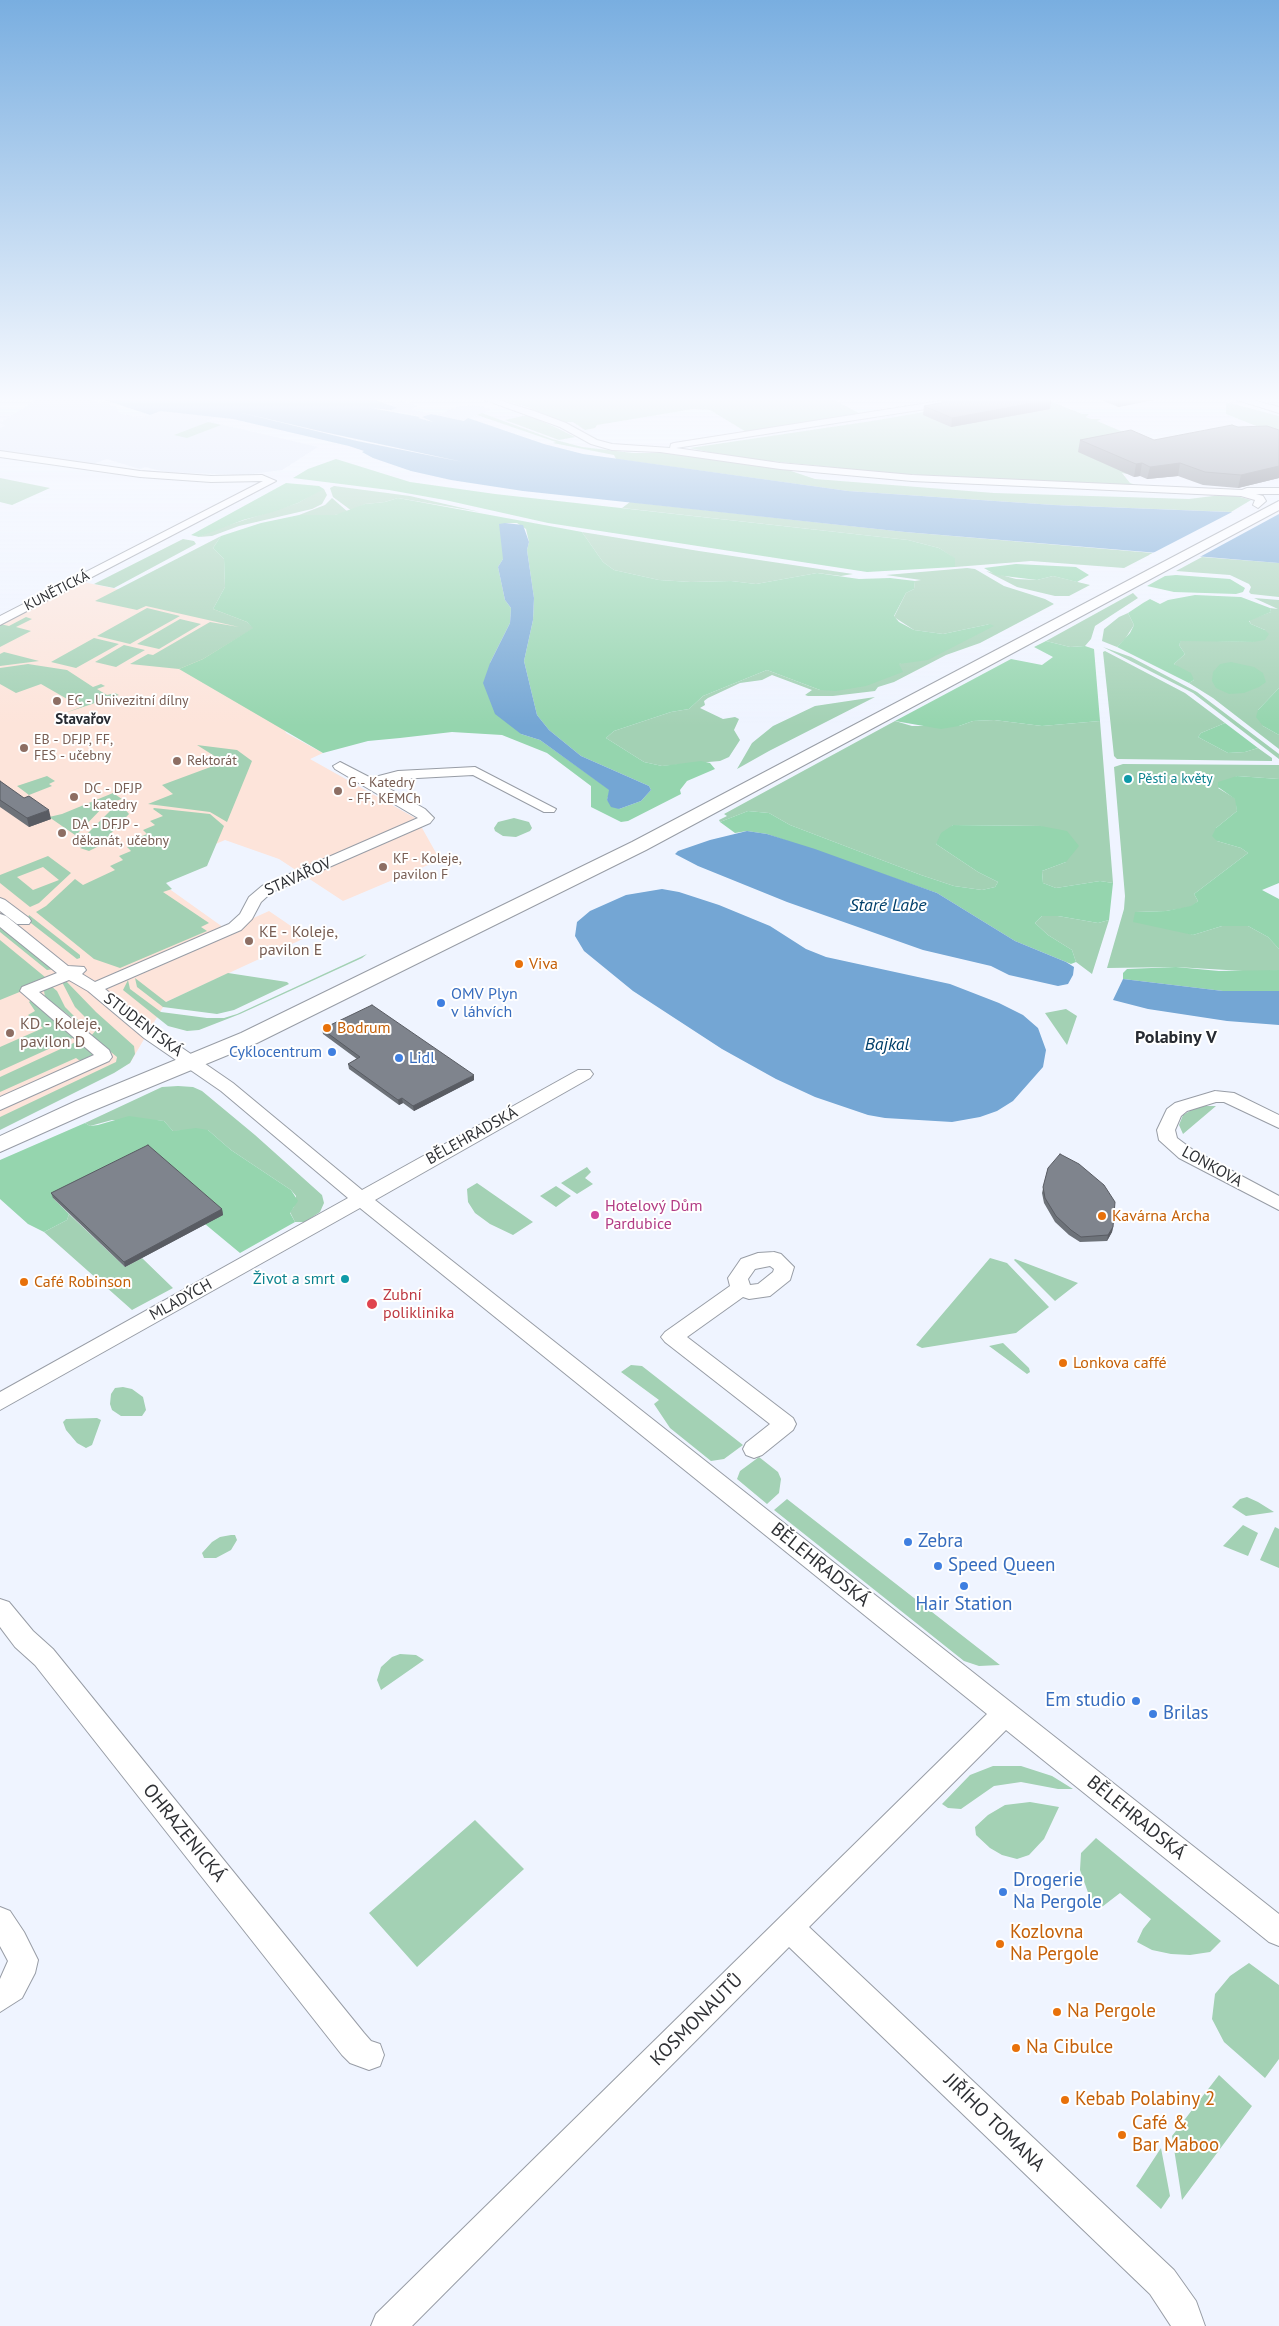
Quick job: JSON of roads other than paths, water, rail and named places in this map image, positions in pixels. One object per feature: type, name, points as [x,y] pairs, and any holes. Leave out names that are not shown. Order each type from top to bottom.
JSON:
[{"type":"main road","points":[[0,1145],[186,1058],[624,841],[1256,509]]},
{"type":"main road","points":[[186,1058],[344,992],[639,846],[1139,580],[1258,509]]},
{"type":"street","name":"KUNĚTICKÁ","points":[[0,621],[218,509]]},
{"type":"street","name":"STAVAŘOV","points":[[94,988],[234,927],[247,916],[258,895],[271,887],[427,818],[420,812],[340,766]]},
{"type":"street","points":[[370,783],[395,775],[476,771],[549,810]]},
{"type":"street","name":"STUDENTSKÁ","points":[[0,903],[94,988],[142,1028],[186,1058]]},
{"type":"street","name":"STUDENTSKÁ","points":[[0,919],[75,971]]},
{"type":"street","points":[[0,1104],[104,1056],[28,991],[75,971]]},
{"type":"street","name":"BĚLEHRADSKÁ","points":[[186,1058],[227,1087],[361,1199],[1279,1932]]},
{"type":"street","name":"BĚLEHRADSKÁ","points":[[361,1199],[584,1074]]},
{"type":"street","name":"LONKOVA","points":[[1279,1122],[1228,1097],[1215,1096],[1196,1100],[1181,1107],[1173,1113],[1166,1130],[1168,1140],[1186,1154],[1279,1204]]},
{"type":"street","name":"MLADÝCH","points":[[0,1402],[361,1199]]},
{"type":"street","points":[[741,1289],[672,1337],[785,1424],[754,1449]]},
{"type":"street","name":"OHRAZENICKÁ","points":[[0,1609],[24,1639],[44,1657],[353,2044],[361,2052],[369,2055]]},
{"type":"street","name":"KOSMONAUTŮ","points":[[388,2326],[1005,1713]]},
{"type":"street","points":[[0,1921],[23,1960],[20,1973],[12,1988],[0,1997]]},
{"type":"street","name":"JIŘÍHO TOMANA","points":[[789,1928],[1162,2282],[1184,2313],[1188,2326]]},
{"type":"water","points":[[686,509],[1143,509],[1279,514],[1279,563],[905,532]]},
{"type":"water","points":[[499,524],[523,525],[529,542],[527,550],[534,598],[533,620],[524,661],[537,715],[549,730],[581,756],[649,786],[651,790],[641,801],[619,809],[611,807],[607,800],[609,790],[540,740],[521,734],[495,714],[483,683],[490,663],[510,623],[511,608],[505,600],[498,567],[503,559]]},
{"type":"water","name":"Staré Labe","points":[[747,831],[767,834],[815,849],[937,893],[1015,941],[1066,962],[1074,967],[1073,975],[1068,984],[1058,986],[1009,975],[991,966],[923,950],[787,902],[698,866],[675,854],[678,851],[710,840]]},
{"type":"water","name":"Bajkal","points":[[662,889],[679,892],[719,905],[770,926],[806,949],[826,957],[950,984],[999,1003],[1023,1015],[1038,1028],[1046,1050],[1043,1067],[1013,1101],[997,1111],[980,1117],[952,1122],[885,1118],[868,1115],[815,1097],[776,1079],[722,1049],[633,991],[584,951],[575,936],[577,922],[590,911],[626,895]]},
{"type":"water","points":[[1123,979],[1223,991],[1279,991],[1279,1025],[1227,1021],[1148,1009],[1113,1000]]},
{"type":"place","name":"EC - Univezitní dílny","points":[[57,701]]},
{"type":"place","name":"EB - DFJP, FF, FES - učebny","points":[[24,748]]},
{"type":"place","name":"Rektorát","points":[[177,761]]},
{"type":"place","name":"Pěsti a květy","points":[[1128,779]]},
{"type":"place","name":"G - Katedry - FF, KEMCh","points":[[338,791]]},
{"type":"place","name":"DC - DFJP - katedry","points":[[74,797]]},
{"type":"place","name":"DA - DFJP - děkanát, učebny","points":[[62,833]]},
{"type":"place","name":"KF - Koleje, pavilon F","points":[[383,867]]},
{"type":"place","name":"KE - Koleje, pavilon E","points":[[249,941]]},
{"type":"place","name":"Viva","points":[[519,964]]},
{"type":"place","name":"OMV Plyn v láhvích","points":[[441,1003]]},
{"type":"place","name":"Bodrum","points":[[327,1028]]},
{"type":"place","name":"KD - Koleje, pavilon D","points":[[10,1033]]},
{"type":"place","name":"Cyklocentrum","points":[[332,1052]]},
{"type":"place","name":"Lidl","points":[[399,1058]]},
{"type":"place","name":"Hotelový Dům Pardubice","points":[[595,1215]]},
{"type":"place","name":"Kavárna Archa","points":[[1102,1216]]},
{"type":"place","name":"Život a smrt","points":[[345,1279]]},
{"type":"place","name":"Café Robinson","points":[[24,1282]]},
{"type":"place","name":"Zubní poliklinika","points":[[372,1304]]},
{"type":"place","name":"Lonkova caffé","points":[[1063,1363]]},
{"type":"place","name":"Zebra","points":[[908,1542]]},
{"type":"place","name":"Speed Queen","points":[[938,1566]]},
{"type":"place","name":"Hair Station","points":[[964,1586]]},
{"type":"place","name":"Em studio","points":[[1136,1701]]},
{"type":"place","name":"Brilas","points":[[1153,1714]]},
{"type":"place","name":"Drogerie Na Pergole","points":[[1003,1892]]},
{"type":"place","name":"Kozlovna Na Pergole","points":[[1000,1944]]},
{"type":"place","name":"Na Pergole","points":[[1057,2012]]},
{"type":"place","name":"Na Cibulce","points":[[1016,2048]]},
{"type":"place","name":"Kebab Polabiny 2","points":[[1065,2100]]},
{"type":"place","name":"Café & Bar Maboo","points":[[1122,2135]]},
{"type":"district","name":"Stavařov","points":[[83,720]]},
{"type":"district","name":"Polabiny V","points":[[1176,1038]]}]
